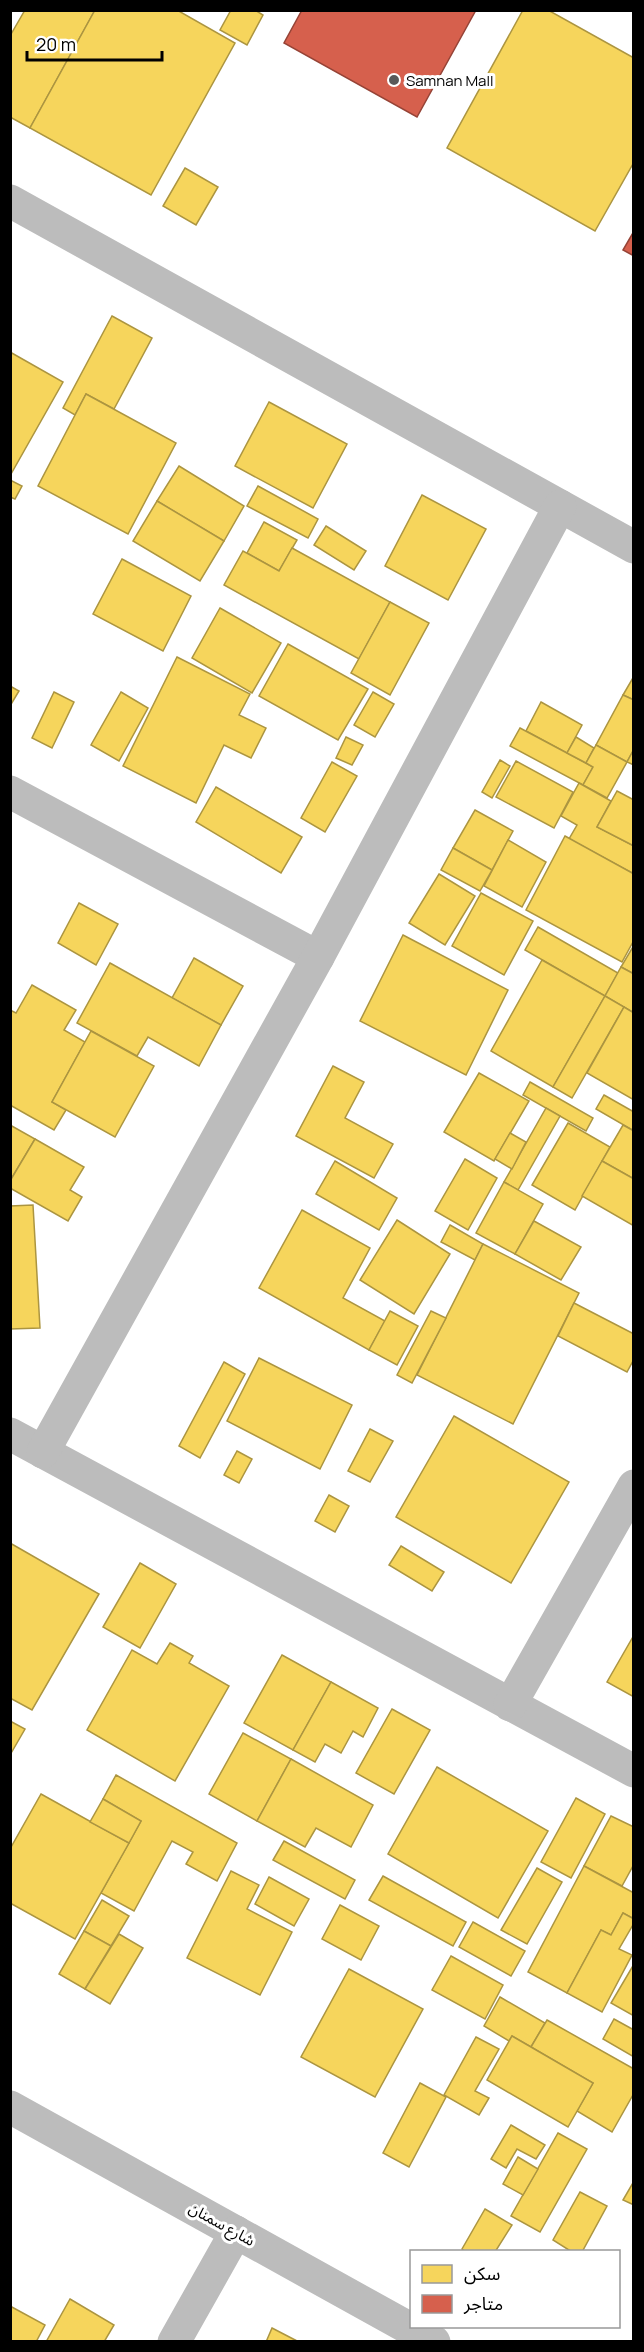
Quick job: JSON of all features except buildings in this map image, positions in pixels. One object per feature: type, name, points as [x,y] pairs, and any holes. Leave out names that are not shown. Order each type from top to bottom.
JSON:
[{"type":"street","points":[[10,201],[633,547]]},
{"type":"street","points":[[43,1452],[318,957],[560,506]]},
{"type":"street","points":[[10,792],[318,957]]},
{"type":"street","points":[[10,1434],[633,1771]]},
{"type":"street","points":[[510,1705],[633,1486]]},
{"type":"street","name":"شارع سمنان","points":[[10,2107],[434,2342]]},
{"type":"street","points":[[174,2342],[236,2232]]},
{"type":"place","name":"Samnan Mall","points":[[394,80]]}]
